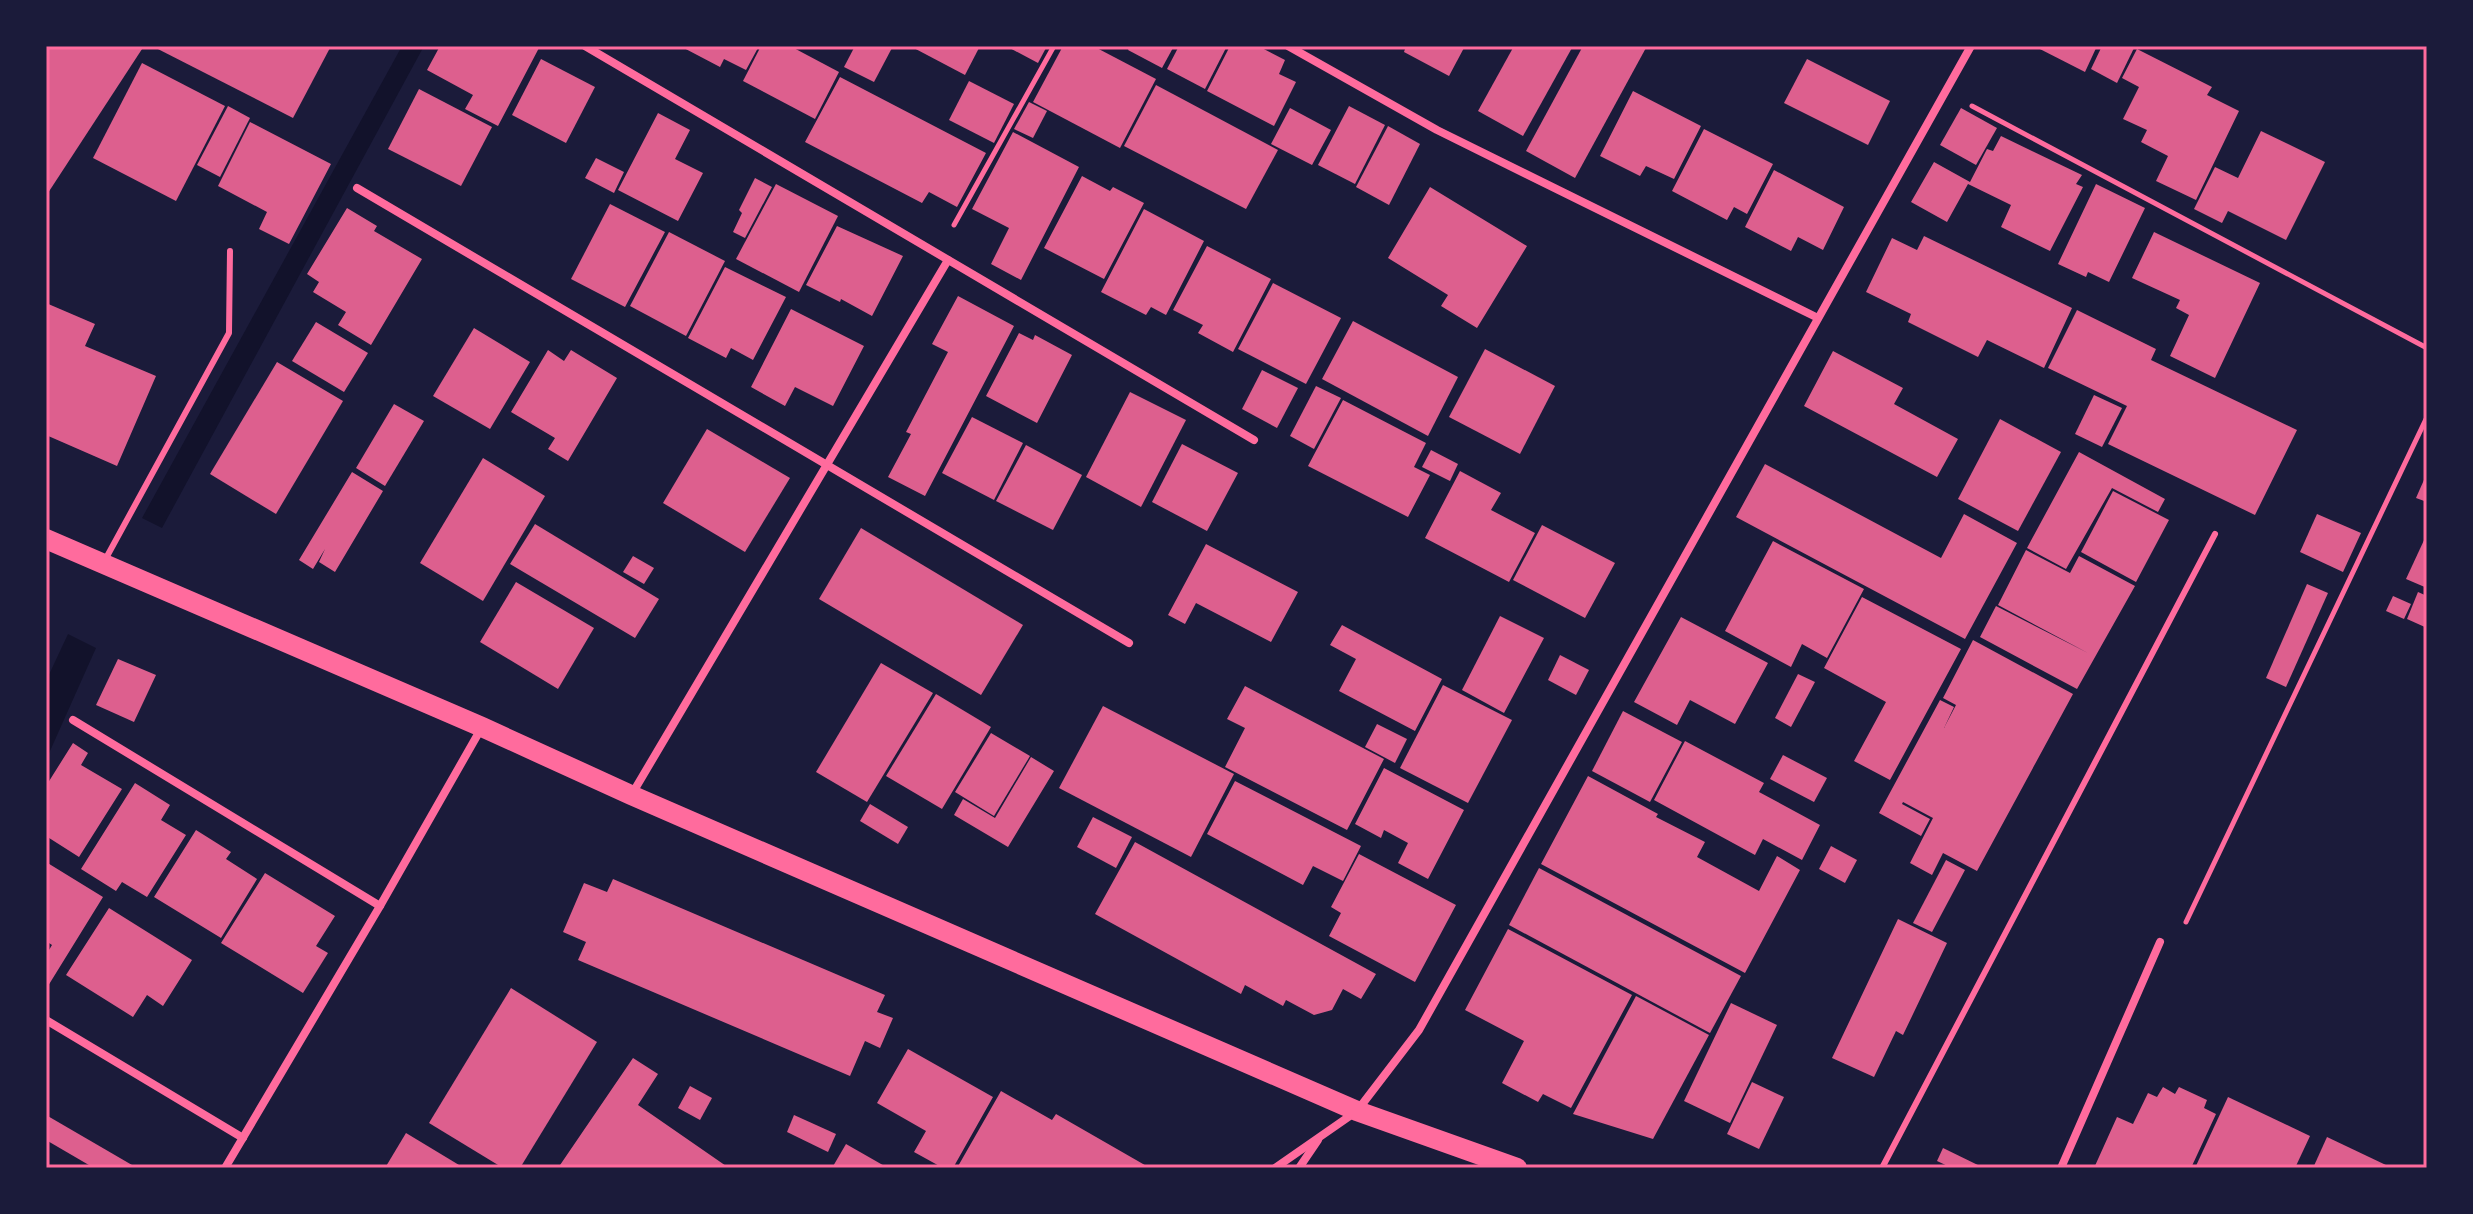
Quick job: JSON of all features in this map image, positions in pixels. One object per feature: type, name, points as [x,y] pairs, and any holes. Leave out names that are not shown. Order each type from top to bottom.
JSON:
[{"type":"main road","points":[[46,539],[1357,1111],[1517,1168]]},
{"type":"street","points":[[585,46],[1254,440]]},
{"type":"street","points":[[1288,46],[1437,130],[1818,318]]},
{"type":"street","points":[[1275,1168],[1357,1111],[1419,1030],[1971,46]]},
{"type":"street","points":[[357,188],[1129,643]]},
{"type":"street","points":[[631,795],[948,260]]},
{"type":"street","points":[[73,720],[380,906]]},
{"type":"street","points":[[225,1168],[482,727]]},
{"type":"street","points":[[2061,1168],[2160,942]]},
{"type":"street","points":[[46,1020],[243,1138]]},
{"type":"street","points":[[1299,1168],[1320,1136]]},
{"type":"lane","points":[[103,564],[229,333],[230,251]]},
{"type":"lane","points":[[1882,1168],[2215,534]]},
{"type":"path","points":[[938,254],[1054,46]]},
{"type":"path","points":[[1945,92],[2427,348]]},
{"type":"path","points":[[2160,942],[2184,926],[2427,417]]},
{"type":"shaded area","points":[[402,46],[424,46],[162,528],[142,518]]},
{"type":"shaded area","points":[[68,634],[96,648],[46,760],[46,681]]},
{"type":"building","points":[[46,46],[144,46],[46,196]]},
{"type":"building","points":[[152,46],[331,46],[293,118]]},
{"type":"building","points":[[440,46],[540,46],[498,126],[465,109],[473,95],[427,70]]},
{"type":"building","points":[[680,46],[759,46],[746,70],[724,59],[720,67]]},
{"type":"building","points":[[761,46],[790,46],[839,72],[815,119],[743,81]]},
{"type":"building","points":[[855,46],[893,46],[874,82],[844,67]]},
{"type":"building","points":[[910,46],[980,46],[965,75]]},
{"type":"building","points":[[1006,46],[1047,46],[1038,63]]},
{"type":"building","points":[[1063,46],[1093,46],[1156,79],[1120,148],[1033,102]]},
{"type":"building","points":[[1130,46],[1174,46],[1162,68],[1128,50]]},
{"type":"building","points":[[1179,46],[1227,46],[1205,89],[1167,69]]},
{"type":"building","points":[[1230,46],[1258,46],[1285,60],[1279,74],[1296,82],[1274,126],[1207,91]]},
{"type":"building","points":[[1406,46],[1465,46],[1449,76],[1404,52]]},
{"type":"building","points":[[1514,46],[1573,46],[1523,136],[1478,111]]},
{"type":"building","points":[[1583,46],[1647,46],[1575,178],[1526,151]]},
{"type":"building","points":[[2034,46],[2097,46],[2085,72]]},
{"type":"building","points":[[2102,46],[2135,46],[2117,83],[2091,69]]},
{"type":"building","points":[[2137,49],[2212,87],[2207,95],[2239,111],[2196,200],[2156,181],[2168,156],[2141,142],[2147,130],[2123,119],[2139,87],[2122,78]]},
{"type":"building","points":[[541,59],[595,87],[566,143],[512,115]]},
{"type":"building","points":[[1807,59],[1890,101],[1868,145],[1784,103]]},
{"type":"building","points":[[142,63],[225,106],[176,201],[93,158]]},
{"type":"building","points":[[840,77],[986,153],[957,207],[929,192],[922,203],[805,142]]},
{"type":"building","points":[[969,81],[1014,104],[994,143],[949,120]]},
{"type":"building","points":[[1156,85],[1278,150],[1246,209],[1124,146]]},
{"type":"building","points":[[419,89],[492,127],[461,186],[388,149]]},
{"type":"building","points":[[1633,91],[1701,126],[1674,179],[1646,166],[1640,176],[1600,156]]},
{"type":"building","points":[[1029,102],[1047,111],[1033,138],[1014,129]]},
{"type":"building","points":[[228,106],[250,118],[220,177],[197,165]]},
{"type":"building","points":[[1349,106],[1385,125],[1355,184],[1318,165]]},
{"type":"building","points":[[1290,108],[1331,130],[1312,165],[1271,144]]},
{"type":"building","points":[[1961,108],[1997,128],[1976,165],[1940,145]]},
{"type":"building","points":[[658,113],[690,130],[675,159],[703,173],[678,221],[618,190]]},
{"type":"building","points":[[250,122],[331,164],[289,244],[259,229],[267,212],[218,186]]},
{"type":"building","points":[[1388,126],[1420,144],[1389,205],[1356,187]]},
{"type":"building","points":[[1704,129],[1773,164],[1747,214],[1734,207],[1727,220],[1672,191]]},
{"type":"building","points":[[2261,131],[2325,162],[2286,240],[2228,211],[2222,223],[2194,209],[2215,167],[2238,178]]},
{"type":"building","points":[[1013,132],[1079,167],[1021,280],[991,264],[1009,228],[972,209]]},
{"type":"building","points":[[2001,136],[2082,175],[2076,184],[2083,187],[2050,251],[2001,227],[2011,205],[1968,184],[1947,222],[1911,202],[1934,162],[1970,182],[1987,149],[1993,151]]},
{"type":"building","points":[[596,158],[624,172],[614,193],[585,178]]},
{"type":"building","points":[[1774,170],[1844,207],[1823,250],[1798,237],[1791,251],[1745,227]]},
{"type":"building","points":[[1082,176],[1110,191],[1113,187],[1144,203],[1104,279],[1044,248]]},
{"type":"building","points":[[755,178],[772,187],[745,238],[733,232],[742,213],[739,210]]},
{"type":"building","points":[[776,184],[838,216],[799,292],[736,259]]},
{"type":"building","points":[[2096,184],[2145,208],[2109,282],[2088,272],[2086,277],[2058,264]]},
{"type":"building","points":[[1430,187],[1527,246],[1477,328],[1441,306],[1448,295],[1388,258]]},
{"type":"building","points":[[610,204],[665,232],[625,307],[571,279]]},
{"type":"building","points":[[347,208],[377,226],[374,231],[422,259],[371,345],[338,325],[346,312],[313,292],[319,282],[307,274]]},
{"type":"building","points":[[1144,209],[1204,241],[1166,315],[1151,307],[1146,315],[1101,292]]},
{"type":"building","points":[[837,226],[903,256],[872,316],[806,285]]},
{"type":"building","points":[[669,232],[725,261],[686,336],[630,306]]},
{"type":"building","points":[[2154,232],[2260,283],[2215,378],[2170,356],[2189,315],[2176,308],[2180,300],[2132,278]]},
{"type":"building","points":[[1924,236],[2072,308],[2044,368],[1987,340],[1978,357],[1908,322],[1911,314],[1866,292],[1892,238],[1917,250]]},
{"type":"building","points":[[1207,246],[1271,279],[1233,352],[1198,333],[1203,325],[1173,310]]},
{"type":"building","points":[[725,267],[786,297],[753,360],[731,348],[726,358],[688,338]]},
{"type":"building","points":[[1273,283],[1341,318],[1306,384],[1238,349]]},
{"type":"building","points":[[958,296],[1014,326],[925,496],[888,477],[911,434],[906,432],[948,352],[932,344]]},
{"type":"building","points":[[46,303],[95,324],[85,346],[156,376],[117,466],[46,435]]},
{"type":"building","points":[[791,309],[864,346],[833,406],[795,387],[785,406],[751,387]]},
{"type":"building","points":[[2077,310],[2156,349],[2151,360],[2297,430],[2255,515],[2108,444],[2127,406],[2048,368]]},
{"type":"building","points":[[1353,321],[1458,377],[1428,436],[1322,379]]},
{"type":"building","points":[[316,322],[368,353],[344,392],[292,361]]},
{"type":"building","points":[[474,328],[530,362],[490,429],[433,396]]},
{"type":"building","points":[[1019,333],[1033,340],[1035,335],[1072,355],[1037,423],[986,396]]},
{"type":"building","points":[[1485,349],[1555,386],[1520,454],[1449,417]]},
{"type":"building","points":[[548,350],[564,361],[571,350],[617,378],[568,461],[548,449],[555,438],[511,412]]},
{"type":"building","points":[[1833,351],[1903,388],[1894,404],[1958,439],[1937,477],[1804,406]]},
{"type":"building","points":[[277,362],[343,401],[276,514],[210,474]]},
{"type":"building","points":[[1262,370],[1298,388],[1277,428],[1242,409]]},
{"type":"building","points":[[1316,386],[1341,398],[1314,449],[1290,436]]},
{"type":"building","points":[[1130,392],[1186,420],[1141,507],[1086,477]]},
{"type":"building","points":[[2094,395],[2122,408],[2102,447],[2075,434]]},
{"type":"building","points":[[1343,400],[1426,443],[1414,467],[1430,475],[1408,517],[1308,466]]},
{"type":"building","points":[[394,404],[424,421],[385,486],[356,468]]},
{"type":"building","points":[[972,417],[1023,443],[994,500],[942,473]]},
{"type":"building","points":[[2000,419],[2061,452],[2018,531],[1958,499]]},
{"type":"building","points":[[707,429],[790,478],[745,552],[663,503]]},
{"type":"building","points":[[1182,444],[1238,473],[1207,531],[1152,502]]},
{"type":"building","points":[[1026,445],[1082,475],[1053,530],[996,501]]},
{"type":"building","points":[[1431,450],[1458,464],[1450,481],[1422,467]]},
{"type":"building","points":[[2079,452],[2165,499],[2158,512],[2112,488],[2066,569],[2027,548]]},
{"type":"building","points":[[483,458],[545,496],[483,601],[420,563]]},
{"type":"building","points":[[1765,464],[1941,558],[1964,514],[2017,543],[1965,639],[1736,517]]},
{"type":"building","points":[[1460,471],[1501,493],[1491,510],[1535,533],[1509,582],[1425,538]]},
{"type":"building","points":[[352,472],[383,491],[335,572],[319,562],[325,549],[313,569],[299,560]]},
{"type":"building","points":[[2427,473],[2427,502],[2416,498]]},
{"type":"building","points":[[2113,491],[2169,520],[2136,582],[2081,552]]},
{"type":"building","points":[[2317,514],[2361,533],[2343,572],[2300,552]]},
{"type":"building","points":[[535,524],[659,599],[635,638],[510,564]]},
{"type":"building","points":[[1542,525],[1615,563],[1585,618],[1513,580]]},
{"type":"building","points":[[861,528],[1023,625],[981,695],[819,599]]},
{"type":"building","points":[[2427,539],[2427,588],[2406,579]]},
{"type":"building","points":[[1773,541],[1864,589],[1827,658],[1802,644],[1791,667],[1725,631]]},
{"type":"building","points":[[1206,544],[1298,592],[1271,642],[1196,603],[1185,624],[1168,615]]},
{"type":"building","points":[[2026,550],[2070,573],[2079,556],[2135,586],[2077,689],[1980,637],[1996,606],[2088,653],[1998,605]]},
{"type":"building","points":[[633,556],[654,568],[644,584],[623,572]]},
{"type":"building","points":[[516,582],[594,628],[558,689],[480,642]]},
{"type":"building","points":[[2307,584],[2328,593],[2286,687],[2266,678]]},
{"type":"building","points":[[2418,592],[2427,596],[2427,628],[2407,619]]},
{"type":"building","points":[[2393,596],[2411,604],[2404,619],[2386,611]]},
{"type":"building","points":[[1862,597],[1961,649],[1890,780],[1854,761],[1886,702],[1824,668]]},
{"type":"building","points":[[1500,616],[1544,638],[1504,713],[1462,690]]},
{"type":"building","points":[[1681,617],[1768,663],[1735,724],[1690,700],[1677,725],[1634,702]]},
{"type":"building","points":[[1342,625],[1442,679],[1415,731],[1339,691],[1356,659],[1330,645]]},
{"type":"building","points":[[1973,640],[2073,694],[1977,871],[1943,853],[1932,875],[1910,863],[1933,818],[1903,802],[1930,819],[1921,836],[1879,813],[1940,700],[1954,707],[1944,728],[1956,705],[1943,698]]},
{"type":"building","points":[[1560,655],[1589,670],[1576,695],[1548,680]]},
{"type":"building","points":[[118,659],[156,675],[134,722],[96,705]]},
{"type":"building","points":[[881,663],[933,693],[867,802],[816,772]]},
{"type":"building","points":[[1798,674],[1815,682],[1791,727],[1775,718]]},
{"type":"building","points":[[1443,685],[1512,720],[1468,803],[1400,768]]},
{"type":"building","points":[[1245,686],[1384,759],[1347,830],[1225,767],[1245,728],[1227,719]]},
{"type":"building","points":[[936,694],[991,727],[942,809],[886,776]]},
{"type":"building","points":[[1103,706],[1234,774],[1191,857],[1059,788]]},
{"type":"building","points":[[1623,711],[1682,742],[1650,802],[1592,771]]},
{"type":"building","points":[[1377,724],[1407,739],[1395,763],[1365,747]]},
{"type":"building","points":[[991,733],[1030,756],[994,816],[955,792]]},
{"type":"building","points":[[1685,741],[1764,783],[1759,792],[1820,825],[1802,860],[1763,839],[1755,855],[1654,800]]},
{"type":"building","points":[[73,743],[88,753],[81,765],[122,789],[79,857],[46,836],[46,786]]},
{"type":"building","points":[[1783,755],[1827,778],[1814,802],[1770,779]]},
{"type":"building","points":[[1031,757],[1054,771],[1008,847],[954,815],[963,799],[995,818]]},
{"type":"building","points":[[1384,768],[1464,810],[1428,879],[1398,863],[1408,843],[1384,830],[1381,838],[1355,824]]},
{"type":"building","points":[[1588,776],[1705,842],[1697,857],[1759,891],[1777,856],[1800,870],[1745,973],[1541,864]]},
{"type":"building","points":[[1235,781],[1361,846],[1343,881],[1313,866],[1303,885],[1207,834]]},
{"type":"building","points":[[135,783],[170,805],[161,820],[186,835],[147,897],[122,882],[116,891],[81,869]]},
{"type":"building","points":[[870,804],[908,827],[898,844],[860,821]]},
{"type":"building","points":[[1093,817],[1132,837],[1116,868],[1077,847]]},
{"type":"building","points":[[196,830],[231,852],[226,859],[257,879],[221,938],[154,897]]},
{"type":"building","points":[[1135,842],[1376,974],[1361,999],[1343,989],[1332,1010],[1314,1015],[1286,1000],[1283,1006],[1245,985],[1241,994],[1095,914]]},
{"type":"building","points":[[1831,846],[1857,860],[1845,883],[1819,869]]},
{"type":"building","points":[[1359,854],[1456,905],[1415,982],[1329,936],[1341,913],[1331,907]]},
{"type":"building","points":[[1946,860],[1965,870],[1932,932],[1913,923]]},
{"type":"building","points":[[46,862],[103,897],[48,986],[46,955],[52,945],[46,941]]},
{"type":"building","points":[[1539,868],[1741,976],[1710,1033],[1509,925]]},
{"type":"building","points":[[265,873],[335,916],[316,946],[328,953],[303,993],[221,943]]},
{"type":"building","points":[[613,879],[885,995],[877,1012],[893,1018],[880,1048],[865,1041],[850,1076],[578,960],[586,942],[563,932],[584,883],[607,892]]},
{"type":"building","points":[[109,908],[192,960],[163,1006],[147,995],[133,1017],[66,975]]},
{"type":"building","points":[[1898,919],[1947,943],[1903,1035],[1896,1031],[1874,1077],[1832,1058]]},
{"type":"building","points":[[1508,929],[1632,995],[1571,1108],[1543,1094],[1538,1102],[1502,1083],[1524,1041],[1465,1010]]},
{"type":"building","points":[[511,988],[597,1042],[520,1168],[503,1168],[429,1123]]},
{"type":"building","points":[[1636,996],[1709,1035],[1653,1139],[1573,1114]]},
{"type":"building","points":[[1731,1003],[1777,1025],[1730,1123],[1684,1101]]},
{"type":"building","points":[[908,1049],[993,1097],[953,1168],[943,1168],[914,1152],[926,1131],[877,1103]]},
{"type":"building","points":[[633,1058],[658,1074],[638,1105],[729,1168],[558,1168]]},
{"type":"building","points":[[1752,1082],[1784,1097],[1759,1149],[1727,1134]]},
{"type":"building","points":[[690,1086],[712,1098],[700,1120],[678,1108]]},
{"type":"building","points":[[2163,1087],[2175,1094],[2179,1087],[2207,1100],[2204,1108],[2216,1114],[2191,1168],[2094,1168],[2117,1117],[2133,1124],[2148,1093],[2157,1097]]},
{"type":"building","points":[[1001,1091],[1052,1120],[1056,1114],[1150,1168],[957,1168]]},
{"type":"building","points":[[2228,1097],[2310,1136],[2295,1168],[2195,1168]]},
{"type":"building","points":[[46,1115],[132,1165],[130,1168],[94,1168],[46,1140]]},
{"type":"building","points":[[794,1115],[836,1134],[828,1152],[787,1132]]},
{"type":"building","points":[[406,1133],[464,1168],[385,1168]]},
{"type":"building","points":[[2327,1137],[2388,1166],[2313,1168]]},
{"type":"building","points":[[846,1144],[888,1168],[832,1168]]},
{"type":"building","points":[[1943,1148],[1984,1168],[1952,1168],[1937,1161]]}]
